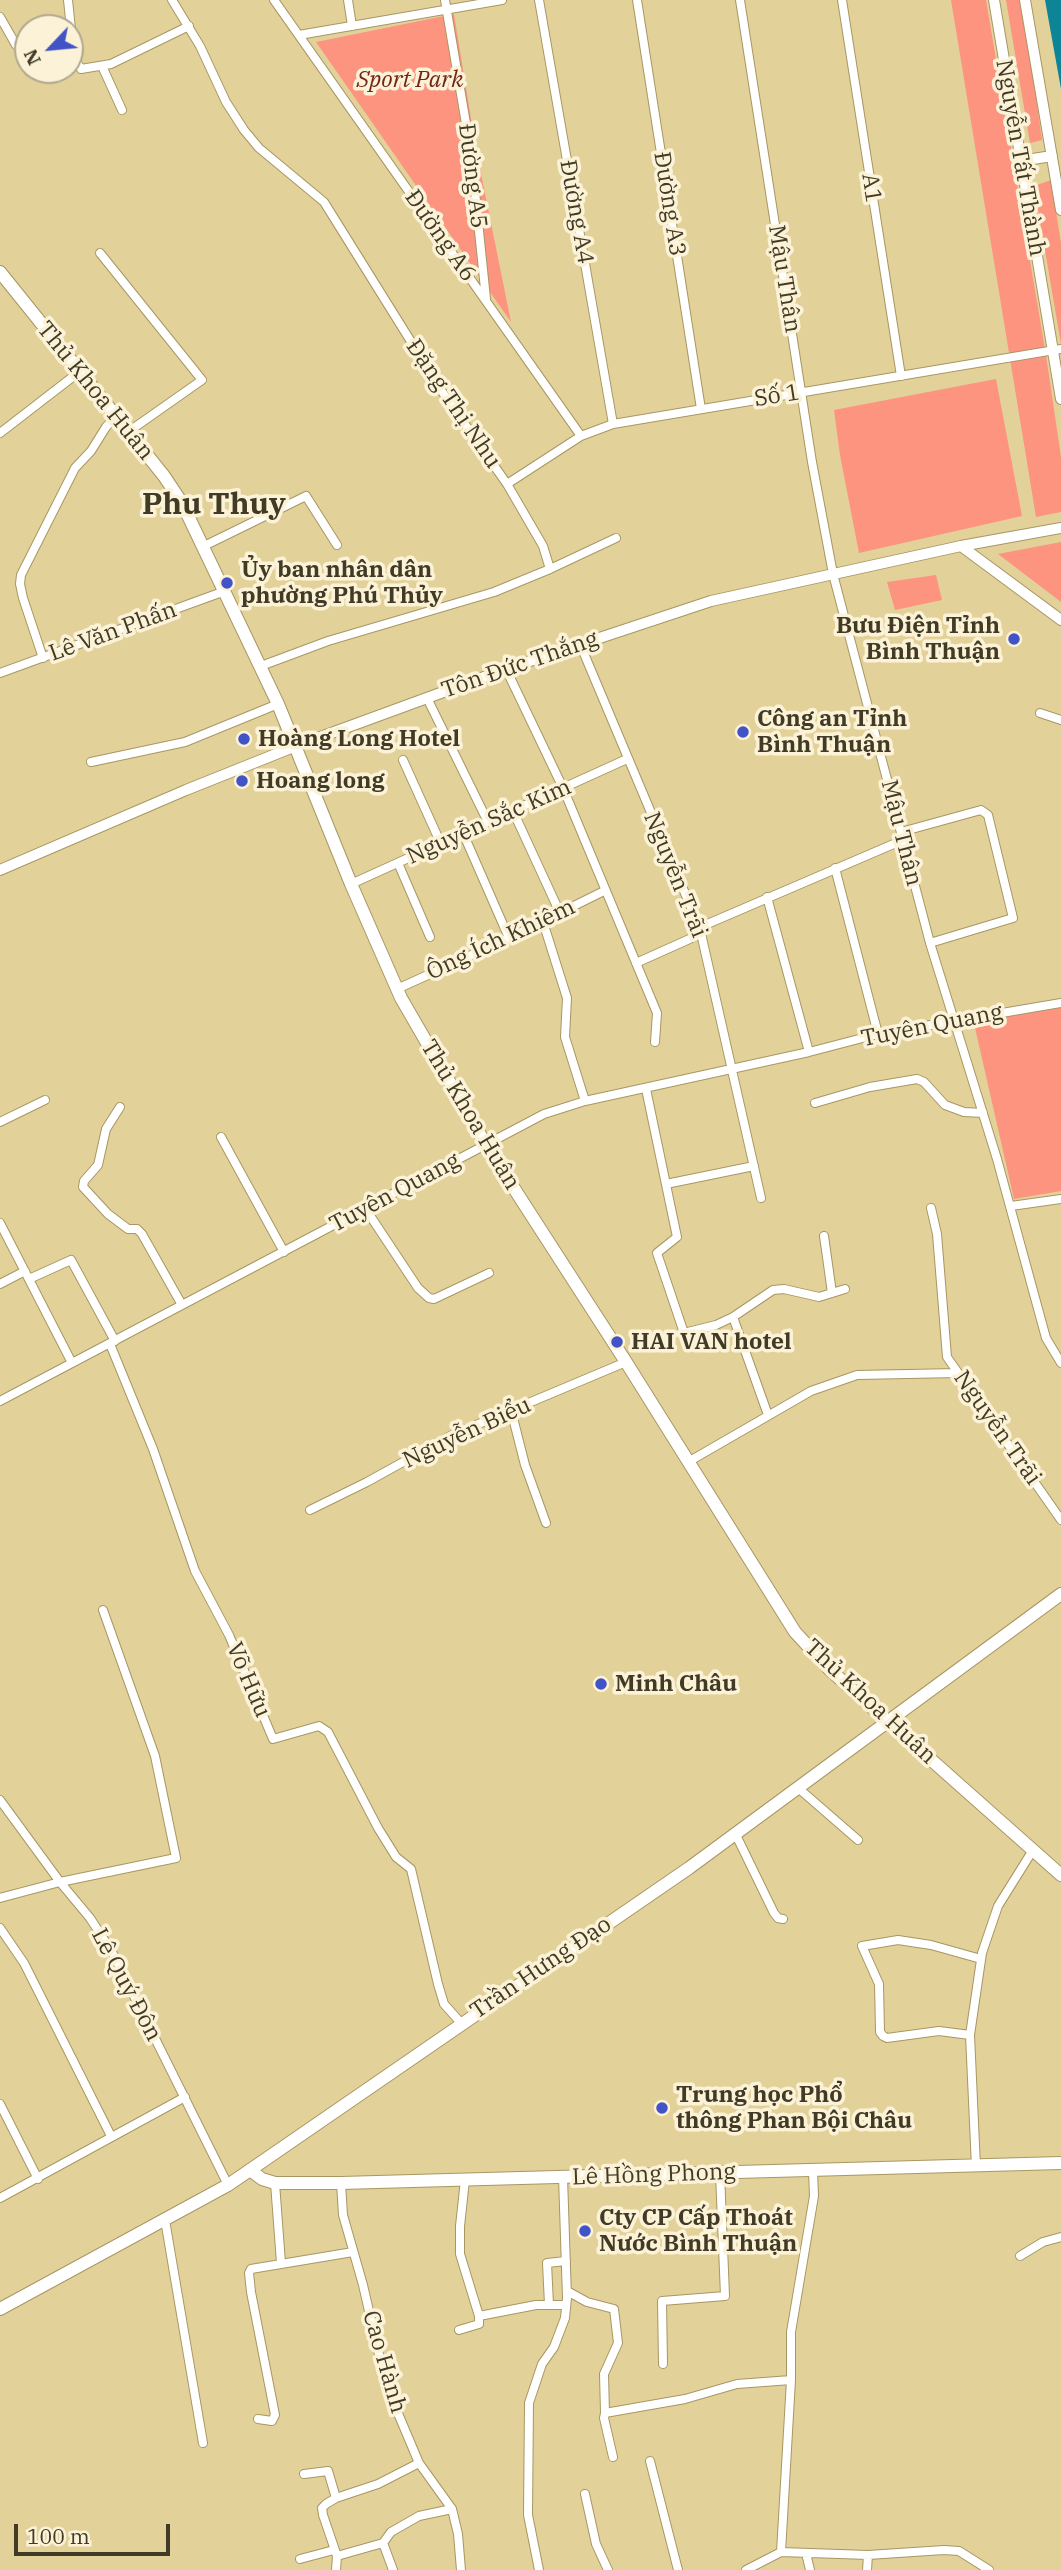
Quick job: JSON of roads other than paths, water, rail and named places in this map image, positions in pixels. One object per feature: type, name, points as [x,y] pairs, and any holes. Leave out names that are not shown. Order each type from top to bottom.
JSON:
[{"type":"main road","name":"Thủ Khoa Huân","points":[[0,272],[164,476],[182,503],[261,666],[397,989],[486,1145],[795,1632],[830,1670],[1061,1875]]},
{"type":"main road","name":"Trần Hưng Đạo","points":[[0,2309],[228,2185],[689,1868],[1061,1594]]},
{"type":"main road","name":"Lê Hồng Phong","points":[[250,2170],[262,2179],[275,2183],[341,2183],[1061,2163]]},
{"type":"street","points":[[68,0],[74,58],[79,67],[84,69],[124,59],[189,26]]},
{"type":"street","name":"Đặng Thị Nhu","points":[[172,0],[189,26],[226,102],[244,130],[260,148],[324,202],[443,393],[507,484],[542,546],[550,569]]},
{"type":"street","name":"Đường A6","points":[[274,0],[581,436]]},
{"type":"street","points":[[348,0],[352,26]]},
{"type":"street","name":"Đường A5","points":[[445,0],[471,153],[486,302]]},
{"type":"street","points":[[299,36],[502,0]]},
{"type":"street","name":"Đường A4","points":[[539,0],[613,424]]},
{"type":"street","name":"Đường A3","points":[[637,0],[701,409]]},
{"type":"street","name":"Mậu Thân","points":[[740,0],[812,462],[833,574],[930,943],[1011,1206],[1046,1338],[1061,1363]]},
{"type":"street","name":"A1","points":[[842,0],[901,376]]},
{"type":"street","name":"Nguyễn Tất Thành","points":[[994,0],[1020,161],[1057,350],[1061,399]]},
{"type":"street","name":"Nguyễn Tất Thành","points":[[1025,0],[1061,210]]},
{"type":"street","points":[[0,17],[14,42]]},
{"type":"street","points":[[102,66],[122,110]]},
{"type":"street","points":[[1020,161],[1052,156]]},
{"type":"street","points":[[100,253],[202,380],[128,432]]},
{"type":"street","name":"Số 1","points":[[507,484],[581,436],[613,424],[1057,350]]},
{"type":"street","points":[[0,433],[79,372]]},
{"type":"street","points":[[43,658],[23,598],[21,575],[75,468],[115,417]]},
{"type":"street","points":[[204,546],[306,496],[337,545]]},
{"type":"street","name":"Tôn Đức Thắng","points":[[0,870],[182,791],[296,746],[506,669],[710,601],[961,545],[1061,528]]},
{"type":"street","points":[[261,666],[328,641],[494,592],[616,538]]},
{"type":"street","points":[[961,545],[1061,621]]},
{"type":"street","name":"Lê Văn Phấn","points":[[0,673],[226,592]]},
{"type":"street","name":"Nguyễn Trãi","points":[[580,644],[700,929],[761,1198]]},
{"type":"street","points":[[506,669],[563,788],[659,1018],[655,1042]]},
{"type":"street","points":[[427,698],[488,822]]},
{"type":"street","points":[[91,762],[185,742],[278,705]]},
{"type":"street","points":[[1040,713],[1061,720]]},
{"type":"street","name":"Nguyễn Sắc Kim","points":[[351,884],[627,759]]},
{"type":"street","points":[[403,760],[441,844]]},
{"type":"street","points":[[636,963],[694,937],[700,929],[767,897],[902,836],[981,810],[988,815],[1013,918],[930,943]]},
{"type":"street","points":[[513,811],[560,913]]},
{"type":"street","points":[[463,834],[509,938]]},
{"type":"street","points":[[398,863],[430,937]]},
{"type":"street","points":[[835,868],[878,1034]]},
{"type":"street","name":"Ông Ích Khiêm","points":[[397,989],[604,891]]},
{"type":"street","points":[[767,897],[809,1052]]},
{"type":"street","points":[[543,922],[567,998],[565,1037],[585,1101]]},
{"type":"street","name":"Tuyên Quang","points":[[0,1401],[530,1120],[585,1101],[809,1052],[878,1034],[1061,1003]]},
{"type":"street","points":[[815,1102],[870,1087],[917,1079],[924,1082],[945,1105],[964,1112],[983,1113]]},
{"type":"street","points":[[646,1089],[677,1237],[657,1253],[684,1333],[705,1329],[733,1317],[773,1290],[784,1289],[819,1297],[845,1290]]},
{"type":"street","points":[[0,1122],[45,1100]]},
{"type":"street","points":[[120,1107],[106,1129],[99,1165],[84,1181],[83,1187],[108,1214],[128,1229],[137,1229],[142,1234],[183,1305]]},
{"type":"street","points":[[221,1137],[284,1252]]},
{"type":"street","points":[[666,1184],[754,1167]]},
{"type":"street","points":[[1011,1206],[1061,1199]]},
{"type":"street","points":[[365,1208],[418,1288],[429,1298],[434,1299],[489,1273]]},
{"type":"street","name":"Nguyễn Trãi","points":[[931,1208],[937,1234],[947,1357],[1061,1520]]},
{"type":"street","points":[[0,1223],[72,1363]]},
{"type":"street","points":[[824,1236],[832,1293]]},
{"type":"street","points":[[0,1284],[71,1260],[112,1342]]},
{"type":"street","points":[[733,1317],[768,1415]]},
{"type":"street","name":"Võ Hữu","points":[[112,1342],[195,1571],[229,1635],[273,1739],[319,1726],[328,1732],[378,1828],[396,1857],[411,1869],[444,2004],[461,2024]]},
{"type":"street","name":"Nguyễn Biểu","points":[[310,1510],[368,1482],[450,1436],[626,1363]]},
{"type":"street","points":[[688,1462],[811,1391],[857,1376],[958,1373]]},
{"type":"street","points":[[511,1410],[525,1465],[546,1523]]},
{"type":"street","points":[[0,1898],[60,1882],[176,1858],[155,1756],[103,1610]]},
{"type":"street","points":[[797,1787],[858,1840]]},
{"type":"street","name":"Lê Quý Đôn","points":[[0,1800],[90,1918],[112,1952],[228,2185]]},
{"type":"street","points":[[735,1833],[774,1913],[783,1919]]},
{"type":"street","points":[[975,2167],[970,2035],[981,1959],[998,1906],[1033,1850]]},
{"type":"street","points":[[0,1928],[24,1963],[111,2136]]},
{"type":"street","points":[[970,2035],[939,2031],[887,2038],[883,2036],[880,2032],[879,1984],[862,1946],[898,1940],[931,1945],[981,1959]]},
{"type":"street","points":[[0,2198],[185,2097]]},
{"type":"street","points":[[0,2104],[38,2179]]},
{"type":"street","points":[[781,2552],[791,2380],[791,2332],[814,2196],[813,2171]]},
{"type":"street","points":[[663,2364],[662,2301],[725,2296],[720,2173]]},
{"type":"street","points":[[539,2570],[528,2515],[529,2403],[538,2373],[554,2347],[565,2318],[567,2291],[563,2177]]},
{"type":"street","points":[[459,2330],[479,2324],[460,2254],[465,2180]]},
{"type":"street","points":[[275,2183],[281,2263]]},
{"type":"street","name":"Cao Hành","points":[[341,2183],[343,2215],[363,2285],[386,2385],[419,2463],[452,2510],[458,2534],[461,2570]]},
{"type":"street","points":[[165,2220],[203,2443]]},
{"type":"street","points":[[1020,2256],[1043,2242],[1061,2237]]},
{"type":"street","points":[[258,2419],[272,2421],[275,2415],[249,2273],[251,2269],[353,2252]]},
{"type":"street","points":[[549,2305],[547,2263],[565,2261]]},
{"type":"street","points":[[567,2291],[587,2302],[614,2309],[618,2343],[604,2374],[604,2418],[614,2456]]},
{"type":"street","points":[[479,2316],[536,2305],[566,2305]]},
{"type":"street","points":[[605,2413],[685,2399],[737,2384],[791,2380]]},
{"type":"street","points":[[650,2461],[678,2570]]},
{"type":"street","points":[[336,2570],[335,2553],[322,2508],[336,2498],[378,2484],[419,2463]]},
{"type":"street","points":[[304,2474],[328,2471],[336,2498]]},
{"type":"street","points":[[584,2494],[596,2544],[608,2570]]},
{"type":"street","points":[[300,2559],[383,2543],[391,2532],[419,2516],[452,2510]]},
{"type":"street","points":[[383,2543],[393,2570]]},
{"type":"street","points":[[746,2570],[781,2552],[868,2555],[959,2551],[989,2570]]},
{"type":"street","points":[[806,2553],[810,2570]]},
{"type":"street","points":[[867,2570],[868,2555]]},
{"type":"water","points":[[1045,0],[1061,0],[1061,89]]},
{"type":"place","name":"Ủy ban nhân dân phường Phú Thủy","points":[[227,583]]},
{"type":"place","name":"Bưu Điện Tỉnh Bình Thuận","points":[[1014,639]]},
{"type":"place","name":"Công an Tỉnh Bình Thuận","points":[[743,732]]},
{"type":"place","name":"Hoàng Long Hotel","points":[[244,739]]},
{"type":"place","name":"Hoang long","points":[[242,781]]},
{"type":"place","name":"HAI VAN hotel","points":[[617,1342]]},
{"type":"place","name":"Minh Châu","points":[[601,1684]]},
{"type":"place","name":"Trung học Phổ thông Phan Bội Châu","points":[[662,2108]]},
{"type":"place","name":"Cty CP Cấp Thoát Nước Bình Thuận","points":[[585,2231]]},
{"type":"district","name":"Phu Thuy","points":[[214,505]]},
{"type":"park label","name":"Sport Park","points":[[410,80]]}]
